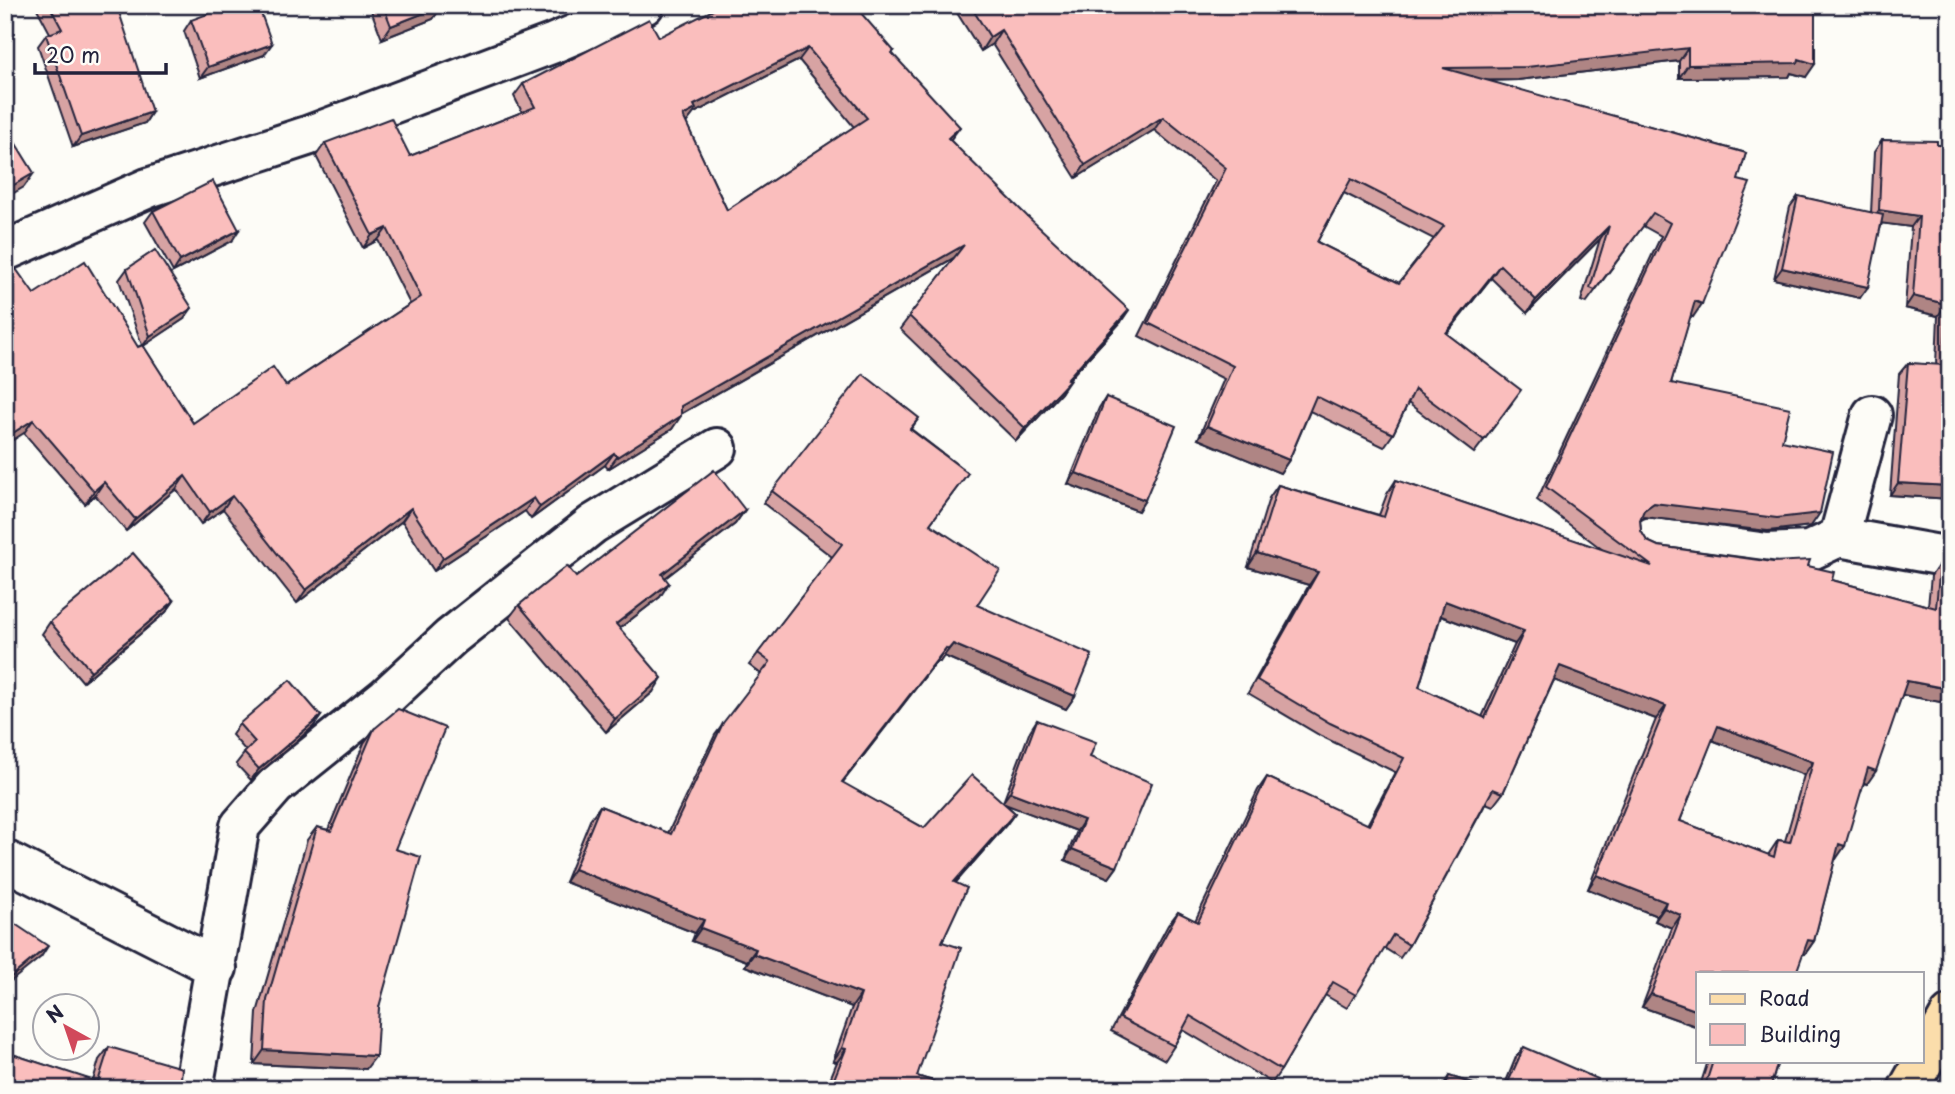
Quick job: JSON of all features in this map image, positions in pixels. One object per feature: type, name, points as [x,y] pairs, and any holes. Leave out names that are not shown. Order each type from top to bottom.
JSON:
[{"type":"main road","points":[[1924,1061],[1950,1015]]},
{"type":"main road","points":[[1908,1089],[1923,1062]]},
{"type":"street","points":[[5,251],[148,188],[307,136],[554,43],[644,5]]},
{"type":"street","points":[[1839,537],[1872,415]]},
{"type":"street","points":[[193,1089],[240,826],[275,786],[386,697],[451,637],[593,524],[718,447]]},
{"type":"street","points":[[1652,537],[1767,553],[1809,551],[1839,537],[1950,557]]},
{"type":"street","points":[[5,860],[216,968]]},
{"type":"building","points":[[49,5],[110,5],[113,11],[118,9],[152,112],[81,136],[46,35],[62,29]]},
{"type":"building","points":[[232,5],[258,5],[272,44],[208,67],[191,20]]},
{"type":"building","points":[[383,5],[441,5],[442,6],[391,26]]},
{"type":"building","points":[[723,5],[854,5],[894,51],[892,53],[960,127],[948,138],[1027,216],[1129,310],[1025,428],[909,316],[964,245],[681,406],[681,416],[617,457],[614,453],[540,507],[534,498],[443,558],[411,508],[306,590],[232,496],[210,512],[185,476],[135,519],[104,482],[94,491],[33,420],[5,438],[5,277],[16,269],[34,294],[85,261],[138,347],[143,345],[193,423],[273,367],[286,386],[421,297],[387,228],[372,235],[325,143],[391,118],[410,156],[535,107],[523,84],[649,19],[659,37]],"holes":[[[808,48],[867,118],[727,210],[683,116],[696,109],[694,105]]]},
{"type":"building","points":[[970,5],[1815,5],[1815,64],[1799,59],[1798,63],[1688,65],[1688,48],[1527,67],[1443,68],[1746,153],[1738,180],[1750,183],[1702,304],[1695,301],[1671,383],[1790,408],[1782,441],[1833,452],[1820,513],[1777,518],[1654,503],[1644,510],[1640,520],[1641,531],[1647,541],[1658,546],[1773,562],[1810,560],[1808,566],[1834,572],[1832,580],[1936,608],[1940,563],[1950,563],[1949,689],[1907,681],[1876,771],[1868,768],[1845,846],[1839,844],[1814,941],[1808,940],[1796,972],[1696,972],[1696,1010],[1651,994],[1681,915],[1664,908],[1666,902],[1597,875],[1666,706],[1560,666],[1503,793],[1493,789],[1409,945],[1393,935],[1356,995],[1333,982],[1281,1070],[1190,1016],[1174,1046],[1120,1018],[1178,912],[1198,922],[1267,777],[1369,825],[1404,758],[1330,723],[1257,680],[1318,572],[1257,553],[1278,485],[1384,517],[1396,480],[1652,566],[1546,487],[1670,223],[1653,213],[1595,290],[1590,288],[1609,226],[1536,300],[1500,265],[1446,333],[1521,390],[1484,440],[1415,389],[1393,434],[1316,396],[1289,460],[1207,426],[1233,366],[1148,323],[1226,168],[1163,117],[1085,165],[1001,30],[990,37]],"holes":[[[1351,179],[1444,226],[1399,283],[1317,242]],[[1445,601],[1524,631],[1485,718],[1419,687]],[[1718,726],[1813,762],[1790,842],[1778,840],[1774,857],[1680,821]]]},
{"type":"building","points":[[5,126],[34,173],[5,190]]},
{"type":"building","points":[[1882,140],[1937,141],[1937,145],[1950,145],[1950,486],[1898,483],[1908,363],[1944,365],[1946,304],[1913,296],[1919,216],[1879,210]]},
{"type":"building","points":[[213,181],[239,230],[180,261],[153,211]]},
{"type":"building","points":[[1798,196],[1883,215],[1868,287],[1782,268]]},
{"type":"building","points":[[155,250],[192,308],[150,336],[127,269]]},
{"type":"building","points":[[863,374],[919,418],[910,429],[968,473],[930,524],[1000,570],[977,605],[1092,655],[1075,696],[953,644],[948,650],[946,648],[842,782],[924,828],[972,775],[1015,813],[954,882],[967,888],[942,942],[961,948],[917,1076],[956,1089],[830,1089],[846,1049],[842,1048],[861,994],[754,954],[756,949],[701,928],[704,920],[574,869],[600,806],[671,834],[723,723],[770,662],[758,653],[842,544],[772,491]]},
{"type":"building","points":[[1106,397],[1176,426],[1145,500],[1076,473]]},
{"type":"building","points":[[714,470],[745,510],[662,574],[669,583],[616,624],[662,678],[615,719],[519,605],[567,566],[576,577]]},
{"type":"building","points":[[133,553],[174,601],[91,671],[50,622]]},
{"type":"building","points":[[290,680],[321,716],[259,769],[244,753],[255,742],[239,724]]},
{"type":"building","points":[[398,709],[445,728],[395,849],[421,857],[379,1007],[376,1056],[264,1050],[267,1000],[317,827],[331,831],[374,729]]},
{"type":"building","points":[[1037,720],[1096,742],[1090,757],[1152,783],[1117,867],[1072,849],[1084,820],[1010,792]]},
{"type":"building","points":[[12,922],[48,946],[5,982],[5,932]]},
{"type":"building","points":[[109,1047],[182,1068],[178,1089],[5,1089],[5,1074],[12,1054],[98,1082]]},
{"type":"building","points":[[1524,1047],[1598,1079],[1593,1089],[1505,1089]]},
{"type":"building","points":[[1713,1062],[1778,1062],[1770,1089],[1704,1089]]},
{"type":"building","points":[[1449,1076],[1488,1089],[1445,1089]]}]
